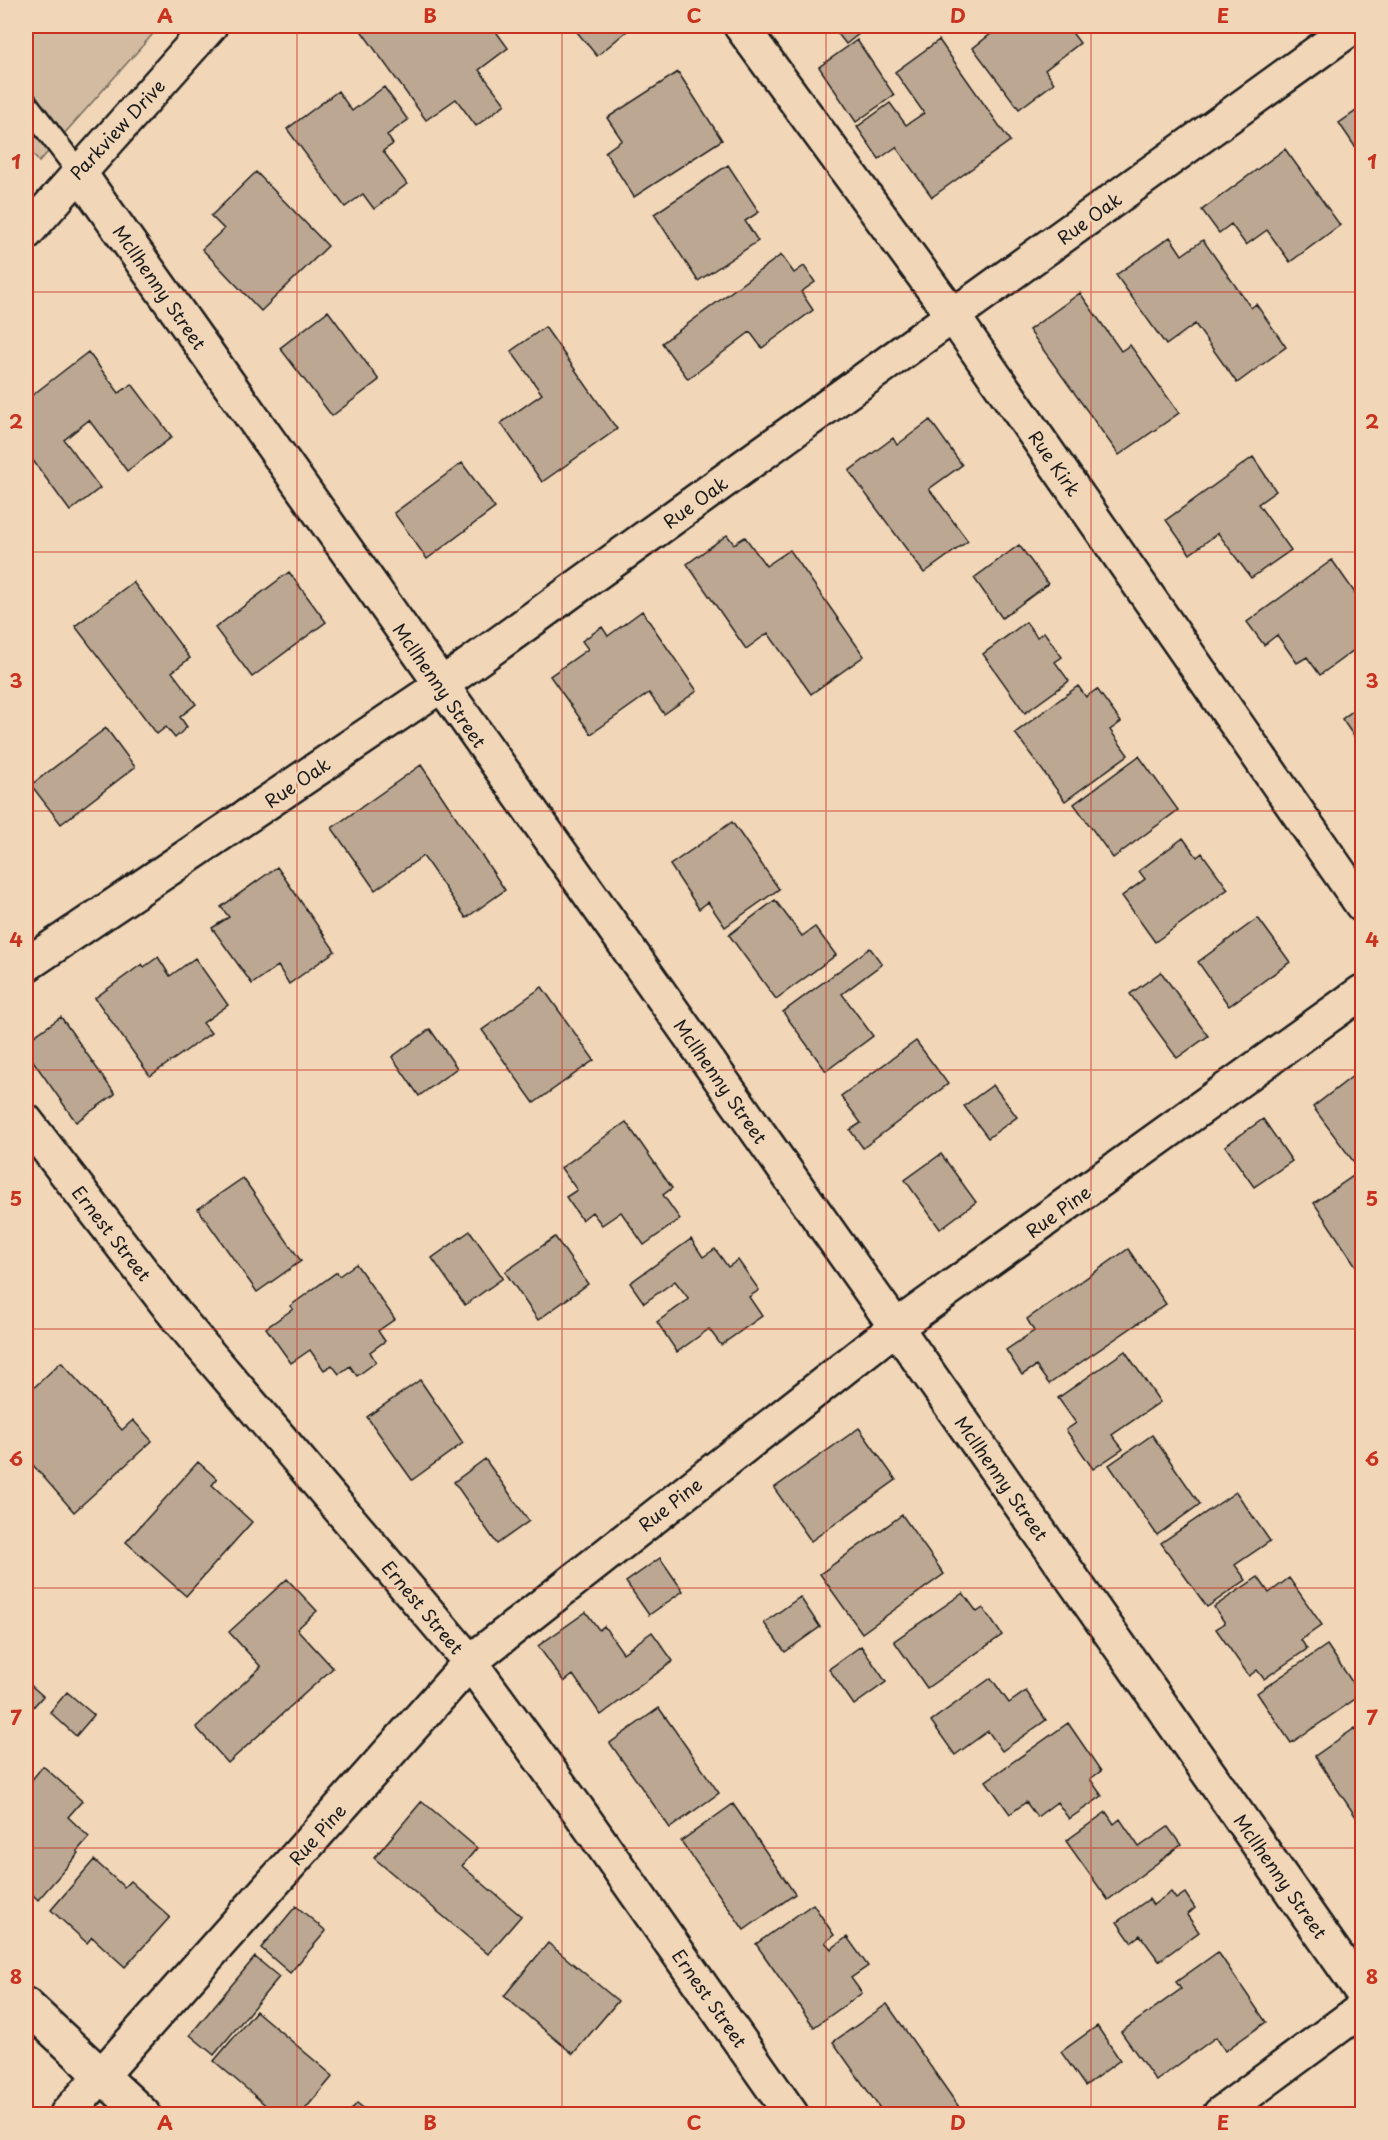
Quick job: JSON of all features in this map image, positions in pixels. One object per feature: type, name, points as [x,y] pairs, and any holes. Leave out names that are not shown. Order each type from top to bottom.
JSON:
[{"type":"street","name":"Parkview Drive","points":[[26,233],[78,171],[210,26]]},
{"type":"street","name":"Rue Kirk","points":[[741,26],[952,316],[1362,905]]},
{"type":"street","name":"Rue Oak","points":[[26,965],[440,686],[1354,26]]},
{"type":"street","name":"McIlhenny Street","points":[[78,171],[440,686],[896,1326],[1362,1992]]},
{"type":"street","name":"Rue Pine","points":[[67,2115],[470,1662],[896,1326],[1362,992]]},
{"type":"street","name":"Ernest Street","points":[[26,1121],[177,1317],[470,1662],[578,1810],[791,2115]]},
{"type":"street","points":[[26,2005],[143,2115]]},
{"type":"street","points":[[1220,2115],[1362,2009]]},
{"type":"lane","points":[[26,103],[78,171]]},
{"type":"shaded area","points":[[26,26],[160,26],[39,162],[26,145]]},
{"type":"building","points":[[370,26],[396,26],[399,30],[405,26],[492,26],[508,48],[479,70],[505,104],[476,126],[456,99],[426,120],[362,32]]},
{"type":"building","points":[[572,26],[633,26],[597,56]]},
{"type":"building","points":[[832,26],[869,26],[846,44]]},
{"type":"building","points":[[1001,26],[1067,26],[1080,43],[1045,70],[1054,83],[1019,109],[973,48]]},
{"type":"building","points":[[857,40],[894,95],[856,122],[819,67]]},
{"type":"building","points":[[939,40],[1010,141],[932,197],[896,147],[879,159],[857,127],[890,103],[906,125],[924,113],[895,72]]},
{"type":"building","points":[[678,72],[722,140],[634,197],[605,152],[622,140],[607,118]]},
{"type":"building","points":[[384,87],[408,120],[387,135],[393,144],[383,151],[407,184],[374,209],[363,194],[345,207],[287,129],[338,91],[352,111]]},
{"type":"building","points":[[1362,107],[1362,157],[1339,123]]},
{"type":"building","points":[[1285,149],[1340,225],[1290,262],[1267,230],[1246,245],[1231,224],[1219,233],[1202,210]]},
{"type":"building","points":[[728,165],[759,212],[745,221],[758,241],[698,281],[654,214]]},
{"type":"building","points":[[256,172],[328,246],[261,311],[202,249],[224,229],[211,216]]},
{"type":"building","points":[[1170,237],[1182,255],[1203,240],[1251,308],[1256,304],[1286,347],[1237,383],[1195,324],[1166,345],[1116,275]]},
{"type":"building","points":[[781,255],[794,273],[804,266],[815,282],[801,292],[813,310],[762,348],[750,332],[688,379],[662,343]]},
{"type":"building","points":[[1080,293],[1121,351],[1130,345],[1179,413],[1119,455],[1029,330]]},
{"type":"building","points":[[328,311],[379,380],[332,416],[280,348]]},
{"type":"building","points":[[545,327],[617,429],[542,482],[501,423],[542,394],[511,351]]},
{"type":"building","points":[[88,352],[119,393],[132,384],[172,437],[127,471],[89,420],[64,440],[100,488],[70,511],[26,451],[26,400]]},
{"type":"building","points":[[930,420],[962,465],[929,489],[968,541],[924,573],[849,471],[893,438],[897,445]]},
{"type":"building","points":[[1253,457],[1276,491],[1258,504],[1291,550],[1251,578],[1218,533],[1190,554],[1166,520]]},
{"type":"building","points":[[462,463],[495,508],[427,559],[394,513]]},
{"type":"building","points":[[727,535],[734,544],[745,537],[766,566],[790,550],[864,656],[811,694],[768,633],[746,649],[687,564]]},
{"type":"building","points":[[1019,545],[1048,584],[1002,618],[974,578]]},
{"type":"building","points":[[1332,560],[1362,603],[1362,644],[1320,675],[1307,657],[1297,663],[1277,635],[1264,645],[1247,622]]},
{"type":"building","points":[[289,572],[326,622],[252,677],[215,628]]},
{"type":"building","points":[[133,582],[190,658],[172,672],[196,704],[180,717],[187,727],[175,738],[166,727],[157,734],[75,626]]},
{"type":"building","points":[[642,611],[697,691],[664,714],[649,693],[591,734],[550,676],[588,649],[582,641],[602,627],[608,636]]},
{"type":"building","points":[[1026,622],[1037,637],[1044,632],[1062,657],[1055,662],[1069,681],[1025,713],[983,654]]},
{"type":"building","points":[[1078,686],[1086,697],[1097,689],[1121,722],[1110,730],[1128,755],[1065,801],[1015,733]]},
{"type":"building","points":[[1362,704],[1362,748],[1342,719]]},
{"type":"building","points":[[106,728],[135,767],[61,824],[31,785]]},
{"type":"building","points":[[1139,756],[1178,810],[1113,858],[1074,804]]},
{"type":"building","points":[[421,765],[505,890],[466,918],[423,856],[375,890],[332,828]]},
{"type":"building","points":[[732,822],[779,889],[725,927],[708,902],[699,909],[670,865]]},
{"type":"building","points":[[1183,838],[1197,857],[1202,853],[1228,889],[1155,942],[1122,896],[1145,879],[1139,871]]},
{"type":"building","points":[[277,867],[335,951],[289,984],[278,966],[252,984],[212,928],[229,917],[221,907]]},
{"type":"building","points":[[775,900],[802,936],[815,927],[836,955],[776,999],[729,935]]},
{"type":"building","points":[[1258,918],[1290,962],[1229,1006],[1198,962]]},
{"type":"building","points":[[870,948],[882,964],[842,994],[873,1036],[826,1071],[783,1012]]},
{"type":"building","points":[[158,957],[170,976],[195,958],[228,1005],[203,1023],[211,1033],[150,1076],[95,998],[142,964],[144,967]]},
{"type":"building","points":[[1161,972],[1208,1036],[1177,1058],[1130,994]]},
{"type":"building","points":[[542,987],[594,1060],[534,1103],[482,1030]]},
{"type":"building","points":[[61,1017],[115,1094],[76,1122],[26,1051],[26,1042]]},
{"type":"building","points":[[430,1029],[457,1068],[419,1096],[392,1057]]},
{"type":"building","points":[[916,1041],[948,1084],[863,1148],[850,1130],[861,1123],[841,1096]]},
{"type":"building","points":[[1362,1069],[1362,1154],[1353,1161],[1313,1107]]},
{"type":"building","points":[[993,1085],[1017,1117],[988,1138],[964,1106]]},
{"type":"building","points":[[1263,1119],[1292,1161],[1254,1187],[1225,1146]]},
{"type":"building","points":[[626,1122],[672,1188],[663,1195],[680,1219],[644,1245],[621,1212],[602,1225],[592,1212],[582,1220],[566,1197],[577,1190],[561,1168]]},
{"type":"building","points":[[941,1154],[976,1202],[940,1229],[905,1180]]},
{"type":"building","points":[[1362,1170],[1362,1275],[1314,1203]]},
{"type":"building","points":[[243,1178],[301,1261],[257,1292],[198,1209]]},
{"type":"building","points":[[470,1231],[503,1278],[465,1305],[432,1258]]},
{"type":"building","points":[[555,1237],[588,1284],[538,1320],[505,1272]]},
{"type":"building","points":[[691,1239],[703,1257],[715,1249],[728,1267],[738,1260],[759,1290],[749,1297],[762,1316],[721,1345],[709,1329],[677,1352],[657,1322],[689,1299],[675,1281],[644,1303],[630,1283]]},
{"type":"building","points":[[1128,1249],[1166,1304],[1049,1384],[1036,1366],[1022,1375],[1006,1350],[1034,1331],[1027,1319]]},
{"type":"building","points":[[356,1264],[395,1319],[378,1331],[385,1341],[370,1352],[376,1362],[357,1376],[350,1366],[339,1374],[332,1365],[324,1370],[310,1350],[291,1363],[266,1328],[293,1309],[290,1306],[337,1272],[339,1276]]},
{"type":"building","points":[[1125,1351],[1160,1402],[1112,1435],[1123,1449],[1093,1469],[1066,1430],[1076,1423],[1058,1398]]},
{"type":"building","points":[[61,1362],[122,1430],[133,1420],[152,1441],[74,1512],[26,1457],[26,1395]]},
{"type":"building","points":[[420,1380],[463,1443],[412,1480],[367,1417]]},
{"type":"building","points":[[859,1428],[896,1480],[811,1541],[774,1488]]},
{"type":"building","points":[[1152,1435],[1200,1504],[1157,1535],[1109,1465]]},
{"type":"building","points":[[485,1459],[529,1521],[497,1544],[454,1482]]},
{"type":"building","points":[[198,1462],[217,1479],[212,1485],[252,1522],[186,1596],[126,1542]]},
{"type":"building","points":[[1236,1492],[1270,1541],[1235,1565],[1246,1580],[1207,1607],[1161,1543]]},
{"type":"building","points":[[902,1515],[944,1574],[862,1633],[820,1574]]},
{"type":"building","points":[[660,1558],[683,1591],[649,1615],[626,1582]]},
{"type":"building","points":[[1258,1577],[1269,1593],[1289,1578],[1322,1625],[1301,1640],[1307,1649],[1264,1679],[1257,1670],[1249,1676],[1216,1629],[1225,1623],[1214,1607]]},
{"type":"building","points":[[287,1579],[317,1611],[297,1629],[333,1668],[228,1763],[196,1727],[261,1667],[229,1632]]},
{"type":"building","points":[[963,1593],[977,1612],[983,1608],[1002,1635],[927,1688],[894,1641]]},
{"type":"building","points":[[800,1597],[820,1627],[785,1652],[764,1623]]},
{"type":"building","points":[[586,1612],[599,1630],[604,1626],[623,1653],[652,1632],[673,1661],[601,1715],[573,1675],[564,1682],[538,1646]]},
{"type":"building","points":[[1327,1645],[1361,1695],[1291,1743],[1257,1693]]},
{"type":"building","points":[[861,1646],[886,1682],[854,1705],[829,1669]]},
{"type":"building","points":[[991,1678],[1009,1703],[1026,1691],[1046,1720],[1002,1751],[988,1731],[955,1755],[931,1721]]},
{"type":"building","points":[[26,1681],[43,1696],[26,1715]]},
{"type":"building","points":[[67,1692],[94,1715],[76,1736],[50,1712]]},
{"type":"building","points":[[659,1708],[719,1793],[670,1828],[610,1743]]},
{"type":"building","points":[[1068,1723],[1101,1771],[1090,1779],[1102,1796],[1069,1819],[1057,1802],[1037,1817],[1026,1802],[1010,1814],[986,1781]]},
{"type":"building","points":[[1355,1728],[1362,1740],[1362,1813],[1356,1817],[1315,1756]]},
{"type":"building","points":[[43,1766],[82,1801],[68,1817],[89,1837],[77,1851],[79,1853],[38,1900],[26,1888],[26,1787]]},
{"type":"building","points":[[422,1801],[477,1848],[462,1866],[521,1916],[488,1954],[374,1858]]},
{"type":"building","points":[[733,1804],[795,1894],[744,1930],[681,1841]]},
{"type":"building","points":[[1106,1812],[1114,1824],[1120,1819],[1139,1847],[1168,1827],[1181,1845],[1108,1900],[1066,1841]]},
{"type":"building","points":[[94,1860],[124,1887],[130,1881],[170,1917],[125,1967],[92,1937],[87,1943],[51,1910]]},
{"type":"building","points":[[1171,1892],[1176,1899],[1185,1893],[1195,1908],[1187,1915],[1199,1932],[1159,1961],[1140,1935],[1131,1942],[1117,1922],[1149,1899],[1153,1905]]},
{"type":"building","points":[[813,1904],[834,1935],[825,1942],[831,1949],[847,1937],[868,1966],[851,1978],[862,1993],[814,2027],[756,1944]]},
{"type":"building","points":[[296,1906],[326,1931],[290,1973],[261,1948]]},
{"type":"building","points":[[548,1943],[618,2001],[573,2054],[504,1996]]},
{"type":"building","points":[[1218,1952],[1266,2022],[1225,2051],[1216,2037],[1156,2081],[1121,2032],[1181,1989],[1176,1982]]},
{"type":"building","points":[[255,1957],[279,1977],[214,2055],[190,2035]]},
{"type":"building","points":[[887,2004],[961,2110],[954,2114],[884,2114],[833,2042]]},
{"type":"building","points":[[256,2011],[333,2076],[301,2114],[276,2114],[214,2061]]},
{"type":"building","points":[[1097,2026],[1120,2060],[1085,2086],[1061,2052]]},
{"type":"building","points":[[357,2103],[371,2114],[348,2114]]}]
